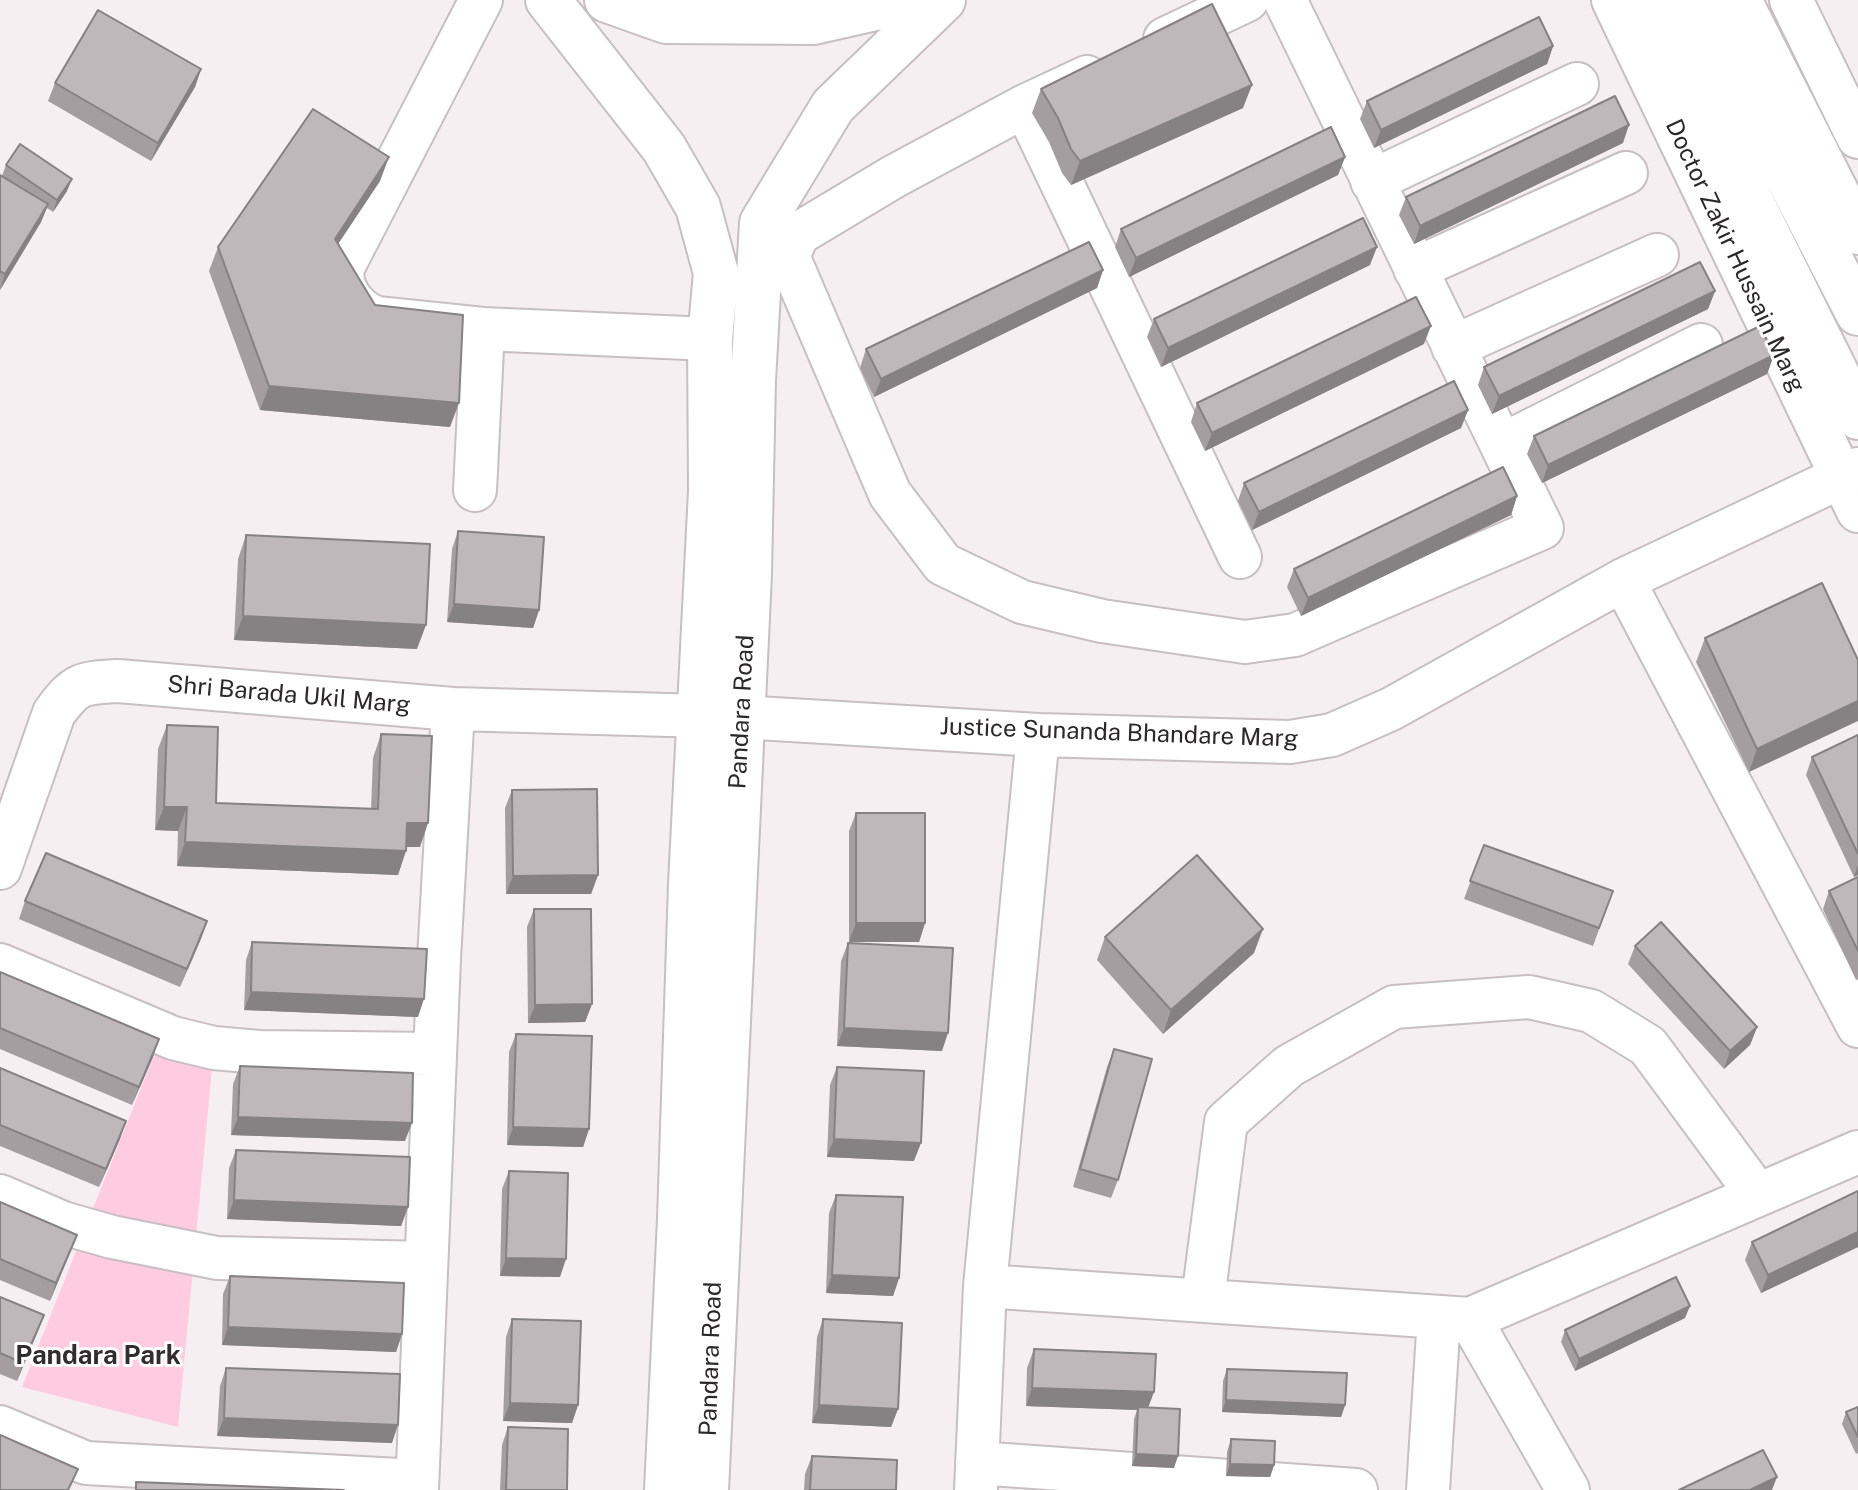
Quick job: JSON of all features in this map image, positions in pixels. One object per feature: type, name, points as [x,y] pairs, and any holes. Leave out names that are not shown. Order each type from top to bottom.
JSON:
[{"type":"main road","name":"Pandara Road","points":[[548,0],[664,148],[698,207],[716,273],[710,339],[711,491],[720,717],[706,1490]]},
{"type":"main road","points":[[607,0],[666,21],[813,22],[910,0]]},
{"type":"main road","name":"Pandara Road","points":[[667,1490],[720,717],[749,574],[753,380],[762,223],[833,106],[943,0]]},
{"type":"main road","name":"Doctor Zakir Hussain Marg","points":[[1651,0],[1858,417]]},
{"type":"main road","points":[[1697,0],[1858,313]]},
{"type":"street","points":[[481,0],[343,267],[342,282],[351,299],[368,315],[483,329],[710,339]]},
{"type":"street","points":[[1247,0],[1025,106],[893,177],[798,234],[788,256],[890,494],[943,564],[1022,602],[1102,621],[1245,642],[1295,635],[1542,528],[1285,0]]},
{"type":"street","name":"Doctor Zakir Hussain Marg","points":[[1613,0],[1852,485]]},
{"type":"street","points":[[1740,0],[1858,233]]},
{"type":"street","points":[[1791,0],[1858,137]]},
{"type":"street","points":[[1372,181],[1577,84]]},
{"type":"street","points":[[1025,106],[1240,557]]},
{"type":"street","points":[[1415,269],[1626,173]]},
{"type":"street","points":[[1453,347],[1657,255]]},
{"type":"street","points":[[475,490],[483,329]]},
{"type":"street","points":[[1502,445],[1701,345]]},
{"type":"street","name":"Justice Sunanda Bhandare Marg","points":[[720,717],[1038,735],[1290,742],[1332,735],[1391,709],[1623,580],[1852,485]]},
{"type":"street","points":[[1623,580],[1858,1026]]},
{"type":"street","name":"Shri Barada Ukil Marg","points":[[0,868],[54,713],[70,691],[88,683],[118,681],[453,709],[720,717]]},
{"type":"street","points":[[0,1427],[84,1476],[417,1485],[453,709]]},
{"type":"street","points":[[1038,735],[985,1286],[977,1476],[1356,1490]]},
{"type":"street","points":[[0,965],[173,1038],[214,1048],[259,1052],[435,1054]]},
{"type":"street","points":[[1203,1299],[1226,1122],[1289,1066],[1394,1007],[1529,997],[1591,1011],[1648,1046],[1757,1194]]},
{"type":"street","points":[[985,1286],[1454,1318],[1858,1152]]},
{"type":"street","points":[[0,1196],[63,1223],[112,1237],[217,1258],[426,1263]]},
{"type":"street","points":[[1428,1490],[1454,1318]]},
{"type":"street","points":[[1454,1318],[1568,1490]]},
{"type":"shaded area","points":[[155,1053],[212,1068],[178,1427],[22,1387]]},
{"type":"building","points":[[1212,4],[1252,85],[1080,161],[1041,89]]},
{"type":"building","points":[[98,10],[201,69],[158,143],[55,83]]},
{"type":"building","points":[[1539,17],[1553,46],[1381,130],[1367,101]]},
{"type":"building","points":[[1615,96],[1629,125],[1420,226],[1406,197]]},
{"type":"building","points":[[313,109],[389,157],[335,239],[375,305],[463,315],[459,403],[269,386],[218,247]]},
{"type":"building","points":[[1331,127],[1345,157],[1136,258],[1121,229]]},
{"type":"building","points":[[20,144],[72,179],[57,200],[6,165]]},
{"type":"building","points":[[0,175],[48,204],[5,274],[0,271]]},
{"type":"building","points":[[1363,218],[1377,247],[1168,348],[1154,319]]},
{"type":"building","points":[[1089,242],[1103,270],[881,379],[866,349]]},
{"type":"building","points":[[1700,262],[1715,291],[1499,396],[1484,367]]},
{"type":"building","points":[[1416,297],[1431,326],[1212,433],[1197,403]]},
{"type":"building","points":[[1760,326],[1774,355],[1548,465],[1534,436]]},
{"type":"building","points":[[1454,381],[1468,410],[1259,512],[1244,483]]},
{"type":"building","points":[[1503,467],[1517,496],[1308,598],[1294,569]]},
{"type":"building","points":[[458,531],[544,537],[539,610],[454,604]]},
{"type":"building","points":[[246,535],[430,544],[426,625],[243,616]]},
{"type":"building","points":[[1822,583],[1858,660],[1858,701],[1757,749],[1705,638]]},
{"type":"building","points":[[167,725],[218,727],[216,803],[378,809],[381,734],[432,736],[428,823],[407,823],[406,851],[185,842],[187,807],[164,807]]},
{"type":"building","points":[[1858,735],[1858,854],[1812,757]]},
{"type":"building","points":[[597,789],[598,875],[513,876],[512,790]]},
{"type":"building","points":[[856,813],[925,813],[925,923],[856,923]]},
{"type":"building","points":[[1484,845],[1613,891],[1599,928],[1470,881]]},
{"type":"building","points":[[46,853],[207,921],[187,969],[25,901]]},
{"type":"building","points":[[1197,855],[1263,929],[1171,1010],[1105,937]]},
{"type":"building","points":[[1858,877],[1858,951],[1829,891]]},
{"type":"building","points":[[534,909],[591,909],[592,1004],[535,1005]]},
{"type":"building","points":[[1661,922],[1757,1027],[1730,1051],[1635,946]]},
{"type":"building","points":[[252,942],[427,949],[424,999],[251,992]]},
{"type":"building","points":[[848,943],[953,948],[948,1033],[844,1028]]},
{"type":"building","points":[[0,972],[159,1039],[139,1087],[0,1028]]},
{"type":"building","points":[[516,1034],[592,1036],[589,1129],[513,1127]]},
{"type":"building","points":[[1114,1049],[1152,1059],[1118,1180],[1080,1169]]},
{"type":"building","points":[[240,1066],[413,1073],[412,1123],[238,1117]]},
{"type":"building","points":[[837,1067],[924,1071],[921,1143],[834,1139]]},
{"type":"building","points":[[0,1068],[126,1121],[106,1169],[0,1125]]},
{"type":"building","points":[[236,1150],[410,1157],[408,1207],[234,1200]]},
{"type":"building","points":[[509,1171],[568,1173],[566,1259],[506,1258]]},
{"type":"building","points":[[1858,1191],[1858,1232],[1768,1275],[1752,1242]]},
{"type":"building","points":[[836,1195],[903,1197],[899,1278],[832,1275]]},
{"type":"building","points":[[0,1202],[77,1235],[56,1283],[0,1259]]},
{"type":"building","points":[[230,1276],[404,1283],[402,1334],[228,1327]]},
{"type":"building","points":[[1676,1277],[1690,1306],[1579,1359],[1565,1330]]},
{"type":"building","points":[[0,1297],[44,1315],[23,1363],[0,1353]]},
{"type":"building","points":[[512,1319],[581,1321],[578,1405],[510,1403]]},
{"type":"building","points":[[823,1319],[902,1323],[898,1409],[819,1405]]},
{"type":"building","points":[[1034,1349],[1156,1354],[1154,1392],[1032,1388]]},
{"type":"building","points":[[226,1368],[400,1374],[398,1425],[224,1418]]},
{"type":"building","points":[[1227,1369],[1347,1373],[1345,1405],[1226,1400]]},
{"type":"building","points":[[1138,1407],[1180,1409],[1178,1456],[1136,1454]]},
{"type":"building","points":[[1858,1407],[1858,1437],[1846,1412]]},
{"type":"building","points":[[508,1427],[568,1429],[567,1490],[506,1490]]},
{"type":"building","points":[[0,1435],[78,1469],[68,1490],[0,1490]]},
{"type":"building","points":[[1231,1439],[1275,1441],[1274,1465],[1230,1464]]},
{"type":"building","points":[[1763,1450],[1777,1477],[1750,1490],[1679,1490]]},
{"type":"building","points":[[812,1456],[897,1460],[896,1490],[810,1490]]},
{"type":"building","points":[[136,1482],[344,1490],[136,1490]]},
{"type":"district","name":"Pandara Park","points":[[98,1356]]}]
